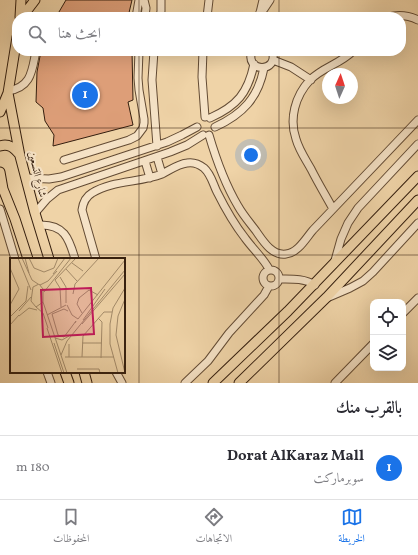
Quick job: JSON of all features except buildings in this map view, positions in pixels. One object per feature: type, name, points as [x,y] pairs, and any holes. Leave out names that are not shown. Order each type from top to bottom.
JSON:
[{"type":"main road","points":[[21,0],[21,12]]},
{"type":"main road","points":[[25,12],[35,0]]},
{"type":"main road","points":[[0,112],[8,92],[14,56]]},
{"type":"main road","name":"شارع التسعين","points":[[8,92],[20,156],[49,258]]},
{"type":"main road","points":[[0,146],[5,144],[9,145],[16,150],[20,156]]},
{"type":"main road","points":[[0,172],[2,187],[21,234],[28,258]]},
{"type":"main road","points":[[213,383],[315,285],[418,176]]},
{"type":"main road","points":[[239,383],[326,297],[418,200]]},
{"type":"main road","points":[[65,373],[69,383]]},
{"type":"main road","points":[[84,373],[87,383]]},
{"type":"street","points":[[137,12],[139,0]]},
{"type":"street","points":[[144,0],[146,12]]},
{"type":"street","points":[[161,0],[161,12]]},
{"type":"street","points":[[208,12],[209,0]]},
{"type":"street","points":[[260,12],[263,0]]},
{"type":"street","points":[[262,12],[270,0]]},
{"type":"street","points":[[406,15],[418,20]]},
{"type":"street","points":[[8,92],[19,88],[27,81],[32,72],[35,56]]},
{"type":"street","points":[[64,160],[134,138],[143,128],[144,119],[138,78],[139,56]]},
{"type":"street","points":[[153,56],[152,80],[157,146]]},
{"type":"street","points":[[203,56],[202,77],[207,117],[214,123],[215,127]]},
{"type":"street","points":[[251,56],[254,64],[260,68],[264,68],[271,64],[274,56]]},
{"type":"street","points":[[333,209],[299,148],[293,123],[295,106],[301,92],[321,71],[347,56]]},
{"type":"street","points":[[273,60],[291,67],[311,80]]},
{"type":"street","points":[[254,64],[250,80],[240,98],[231,107],[224,111],[199,120],[197,126],[200,133],[206,135],[239,208],[271,250],[276,253],[287,254],[297,249],[418,120]]},
{"type":"street","points":[[35,213],[47,199],[58,190],[179,149],[212,133],[215,127],[238,114],[251,101],[260,85],[264,68]]},
{"type":"street","points":[[26,178],[55,179],[157,146],[175,139],[197,126]]},
{"type":"street","points":[[334,264],[341,239],[348,223],[358,208],[418,144]]},
{"type":"street","points":[[157,157],[162,174]]},
{"type":"street","points":[[145,161],[150,178]]},
{"type":"street","points":[[96,258],[82,210],[84,200],[92,192],[117,184],[150,178],[180,165],[193,163],[204,168],[208,173],[223,203],[237,226],[269,270]]},
{"type":"street","points":[[0,209],[15,258]]},
{"type":"street","points":[[326,297],[350,288],[363,281],[418,224]]},
{"type":"street","points":[[39,225],[52,226],[64,232],[68,238],[75,258]]},
{"type":"street","points":[[273,270],[278,275],[279,279],[276,284],[269,286],[265,285],[262,278],[266,271],[273,270]]},
{"type":"street","points":[[279,279],[301,280],[315,285]]},
{"type":"street","points":[[185,383],[212,357],[229,333],[264,295],[269,286]]},
{"type":"street","points":[[406,310],[418,298]]},
{"type":"street","points":[[335,383],[370,347]]},
{"type":"street","points":[[47,373],[51,383]]},
{"type":"street","points":[[117,373],[122,383]]},
{"type":"place","name":"Dorat AlKaraz Mall","points":[[85,95]]}]
